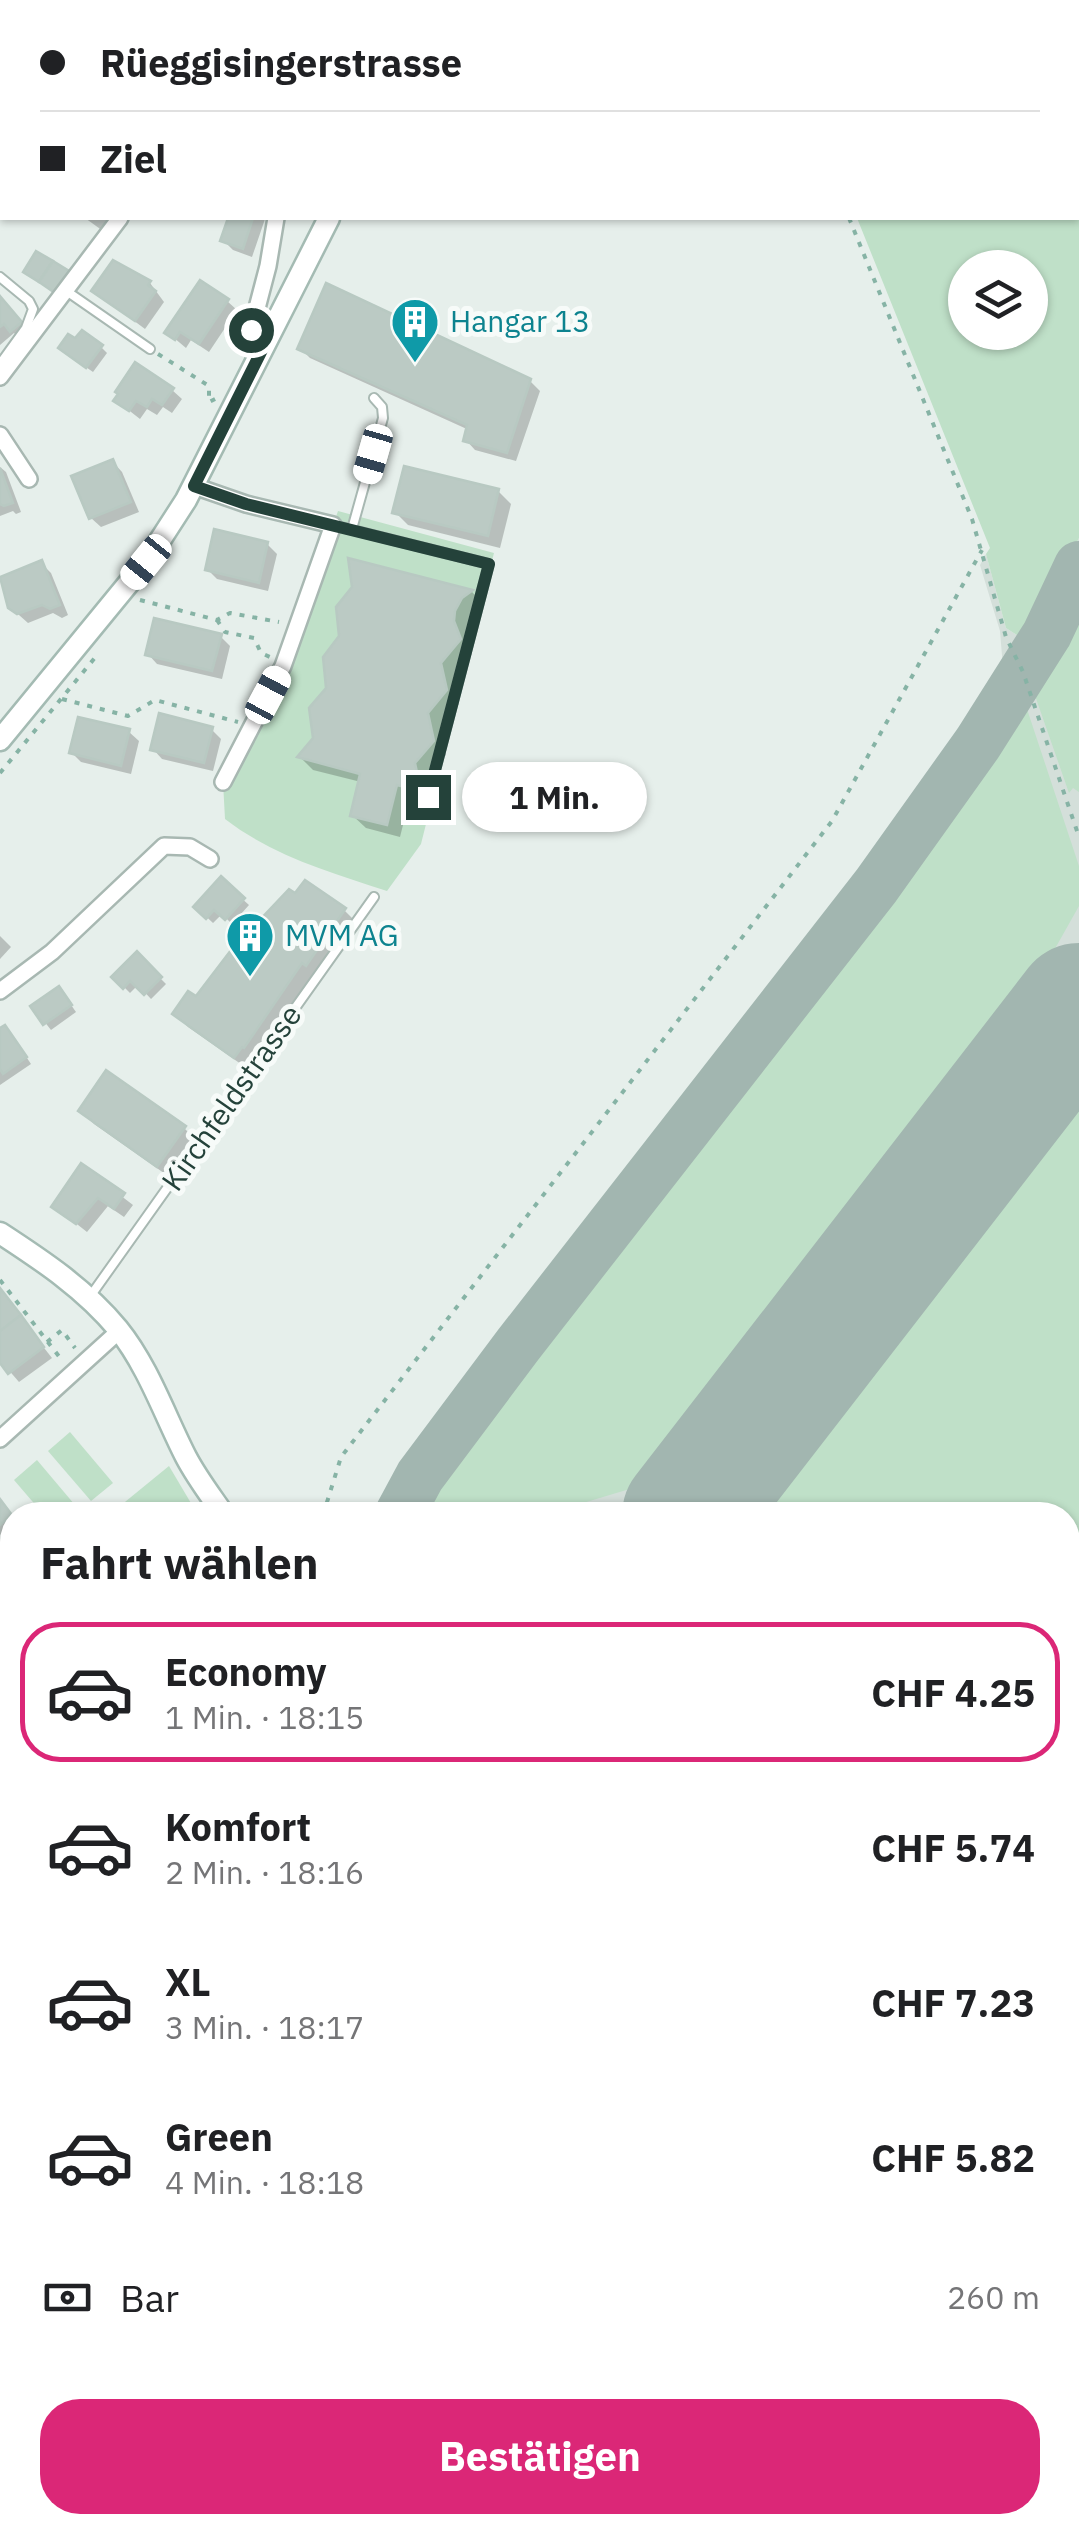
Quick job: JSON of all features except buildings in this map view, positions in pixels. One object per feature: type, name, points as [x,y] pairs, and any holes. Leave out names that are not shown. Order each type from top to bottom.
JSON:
[{"type":"street","points":[[0,377],[118,220]]},
{"type":"street","points":[[263,348],[251,330],[276,220]]},
{"type":"street","points":[[0,740],[146,562],[194,486],[328,220]]},
{"type":"street","points":[[0,435],[29,480]]},
{"type":"street","points":[[194,486],[246,504],[333,525],[283,666],[223,782]]},
{"type":"street","points":[[0,991],[52,952],[164,846],[190,847],[210,859]]},
{"type":"street","points":[[0,1233],[51,1266],[90,1298],[119,1331],[195,1474],[215,1502]]},
{"type":"street","points":[[0,1440],[119,1331]]},
{"type":"lane","points":[[0,277],[33,309],[26,328],[0,364]]},
{"type":"lane","points":[[65,290],[150,349]]},
{"type":"lane","points":[[352,530],[383,418],[382,407],[374,398]]},
{"type":"lane","points":[[333,525],[489,564],[428,797]]},
{"type":"lane","name":"Kirchfeldstrasse","points":[[90,1298],[374,897]]},
{"type":"path","points":[[850,220],[982,550],[1006,637],[1022,672],[1079,837]]},
{"type":"path","points":[[171,362],[209,386],[209,402],[219,397]]},
{"type":"path","points":[[327,1502],[346,1450],[832,821],[982,550]]},
{"type":"path","points":[[140,600],[216,620],[225,632],[254,638],[262,654],[277,659]]},
{"type":"path","points":[[216,620],[230,613],[291,625]]},
{"type":"path","points":[[62,699],[128,716],[155,700],[244,724]]},
{"type":"path","points":[[0,1280],[65,1365]]},
{"type":"path","points":[[47,1342],[62,1330],[78,1352]]},
{"type":"shaded area","points":[[1079,538],[1079,1104],[771,1502],[383,1502],[402,1469],[422,1451],[916,811],[1004,680],[1000,631],[980,565],[986,554],[1006,628],[1026,641]]},
{"type":"green space","points":[[858,220],[1079,220],[1079,538],[1026,641],[1006,628],[986,554],[990,548]]},
{"type":"green space","points":[[338,511],[494,553],[421,844],[387,891],[282,853],[225,819],[223,782],[283,666]]},
{"type":"green space","points":[[1079,599],[1079,792],[1073,788],[1069,793],[1032,687]]},
{"type":"green space","points":[[1024,700],[1079,866],[1079,906],[1052,954],[643,1485],[586,1502],[422,1502],[434,1482],[962,798]]},
{"type":"green space","points":[[1079,1104],[1079,1502],[771,1502]]},
{"type":"green space","points":[[70,1432],[113,1483],[91,1501],[48,1451]]},
{"type":"green space","points":[[37,1460],[72,1502],[33,1502],[14,1480]]},
{"type":"green space","points":[[169,1466],[190,1502],[125,1502]]},
{"type":"taxiway","points":[[406,1502],[420,1476],[518,1345],[876,886],[978,743],[1047,634],[1079,566]]},
{"type":"runway","points":[[696,1502],[1079,1007]]},
{"type":"place","name":"Hangar 13","points":[[415,364]]},
{"type":"place","name":"MVM AG","points":[[250,978]]},
{"type":"route","points":[[251,330],[263,348],[194,486],[246,504],[489,564],[428,797]]}]
